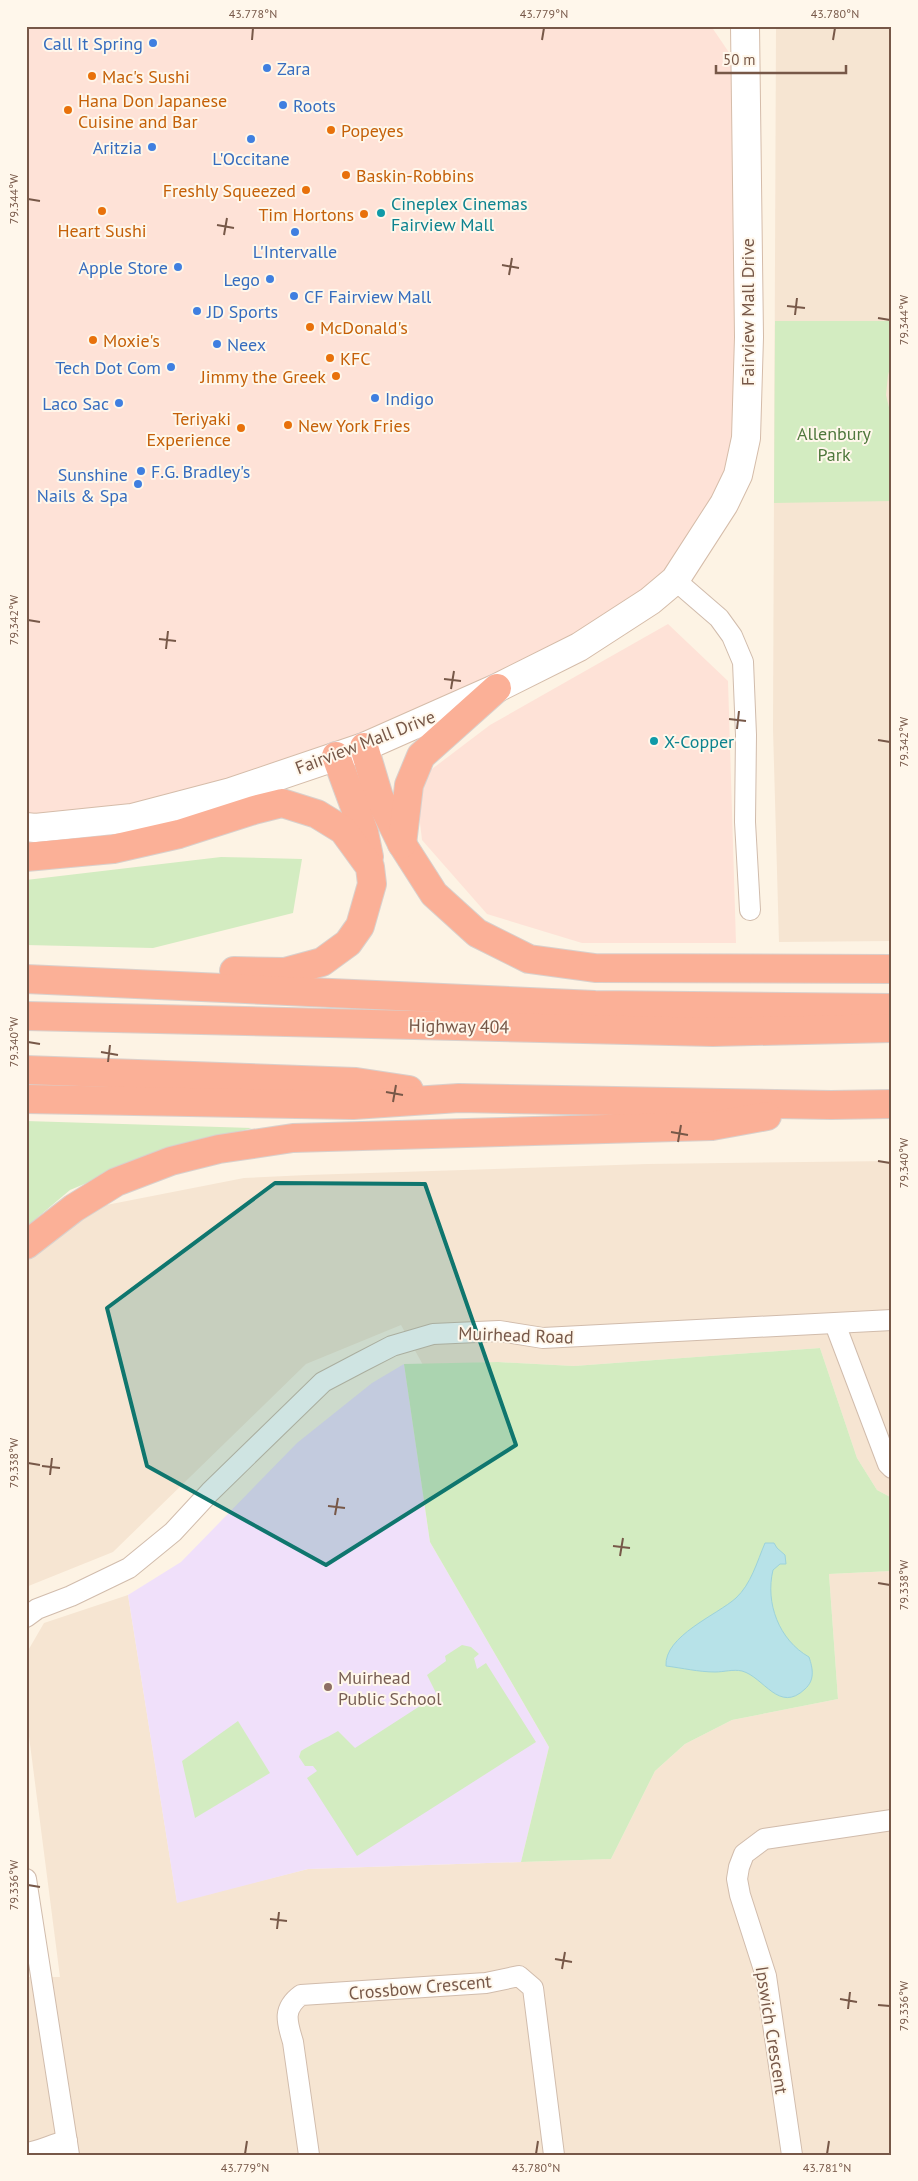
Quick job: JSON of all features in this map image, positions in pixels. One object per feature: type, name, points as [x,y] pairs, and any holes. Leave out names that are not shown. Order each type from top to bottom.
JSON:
[{"type":"highway","points":[[402,844],[409,785],[422,756],[496,688]]},
{"type":"highway","points":[[364,747],[379,797],[402,844],[434,894],[477,934],[530,958],[595,968],[892,969]]},
{"type":"highway","points":[[26,964],[285,972],[322,962],[348,943],[360,926],[372,884],[364,832],[336,756]]},
{"type":"highway","points":[[26,857],[113,849],[179,834],[282,803],[317,814],[343,830],[370,867]]},
{"type":"highway","points":[[26,979],[595,1005],[892,1008]]},
{"type":"highway","name":"Highway 404","points":[[26,1016],[703,1032],[892,1028]]},
{"type":"highway","points":[[26,1070],[356,1082],[459,1098]]},
{"type":"highway","points":[[26,1098],[354,1105],[459,1098],[832,1105],[892,1104]]},
{"type":"highway","points":[[26,1245],[74,1208],[116,1182],[171,1161],[219,1149],[293,1138],[712,1126],[832,1105]]},
{"type":"street","name":"Fairview Mall Drive","points":[[26,828],[132,818],[231,792],[364,747],[496,688],[579,647],[650,601],[675,580],[724,504],[738,475],[746,438],[749,337],[745,26]]},
{"type":"street","points":[[675,580],[719,618],[732,636],[742,662],[746,735],[745,822],[750,910]]},
{"type":"street","name":"Muirhead Road","points":[[26,1617],[37,1609],[71,1596],[129,1568],[173,1532],[210,1492],[323,1382],[392,1346],[433,1334],[468,1332],[500,1331],[543,1338],[892,1320]]},
{"type":"street","points":[[835,1324],[888,1464],[892,1468]]},
{"type":"street","name":"Ipswich Crescent","points":[[792,2155],[766,1976],[740,1896],[737,1879],[739,1866],[744,1854],[764,1839],[892,1820]]},
{"type":"street","points":[[26,1879],[62,2147]]},
{"type":"street","name":"Crossbow Crescent","points":[[309,2155],[293,2042],[288,2025],[288,2009],[292,2002],[301,1996],[486,1983],[519,1976],[533,1988],[554,2155]]},
{"type":"street","points":[[26,2141],[37,2139],[62,2147]]},
{"type":"street","points":[[26,2153],[62,2147]]},
{"type":"highlighted area","points":[[275,1183],[425,1184],[516,1445],[326,1565],[147,1466],[107,1308]]},
{"type":"shaded area","points":[[26,26],[711,26],[745,76],[746,438],[690,559],[579,647],[231,792],[26,827]]},
{"type":"shaded area","points":[[776,26],[892,26],[892,941],[779,942],[773,729]]},
{"type":"shaded area","points":[[668,624],[728,681],[736,943],[582,943],[487,914],[422,840],[417,797],[428,772],[490,725]]},
{"type":"shaded area","points":[[892,1161],[892,1498],[877,1490],[857,1458],[820,1348],[574,1366],[498,1362],[423,1365],[401,1325],[306,1364],[113,1552],[26,1587],[26,1257],[91,1208],[244,1178],[647,1164]]},
{"type":"shaded area","name":"Muirhead Public School","points":[[404,1364],[430,1542],[549,1747],[521,1862],[308,1869],[177,1903],[128,1595],[181,1562],[297,1443],[372,1383]]},
{"type":"shaded area","points":[[892,1571],[892,2155],[26,2155],[26,1977],[60,1977],[26,1713],[26,1654],[44,1623],[128,1595],[177,1902],[308,1869],[611,1859],[655,1771],[685,1744],[732,1720],[838,1699],[829,1574]]},
{"type":"green space","name":"Allenbury Park","points":[[775,321],[892,321],[892,361],[888,375],[886,395],[892,420],[892,501],[774,503]]},
{"type":"green space","points":[[221,857],[302,859],[293,913],[153,948],[26,945],[26,880]]},
{"type":"green space","points":[[26,1121],[252,1128],[146,1158],[70,1190],[26,1227]]},
{"type":"green space","points":[[820,1348],[857,1458],[877,1490],[892,1498],[892,1571],[829,1574],[838,1699],[732,1720],[685,1744],[655,1771],[611,1859],[521,1862],[549,1747],[430,1542],[404,1364],[498,1362],[574,1366]]},
{"type":"green space","points":[[462,1645],[471,1647],[479,1654],[474,1658],[477,1669],[486,1663],[536,1742],[357,1856],[307,1778],[317,1771],[313,1766],[305,1766],[299,1757],[301,1751],[338,1731],[355,1748],[437,1695],[427,1675],[446,1661],[445,1656]]},
{"type":"green space","points":[[238,1721],[270,1773],[195,1818],[182,1761]]},
{"type":"water","points":[[765,1543],[774,1543],[785,1555],[786,1564],[780,1564],[773,1570],[771,1595],[773,1608],[782,1631],[799,1650],[809,1657],[812,1678],[808,1686],[796,1696],[787,1698],[772,1692],[742,1671],[709,1672],[666,1666],[668,1655],[673,1645],[682,1636],[736,1598],[746,1586]]},
{"type":"place","name":"Call It Spring","points":[[153,43]]},
{"type":"place","name":"Zara","points":[[267,68]]},
{"type":"place","name":"Mac's Sushi","points":[[92,76]]},
{"type":"place","name":"Roots","points":[[283,105]]},
{"type":"place","name":"Hana Don Japanese Cuisine and Bar","points":[[68,110]]},
{"type":"place","name":"Popeyes","points":[[331,130]]},
{"type":"place","name":"L'Occitane","points":[[251,139]]},
{"type":"place","name":"Aritzia","points":[[152,147]]},
{"type":"place","name":"Baskin-Robbins","points":[[346,175]]},
{"type":"place","name":"Freshly Squeezed","points":[[306,190]]},
{"type":"place","name":"Heart Sushi","points":[[102,211]]},
{"type":"place","name":"Cineplex Cinemas Fairview Mall","points":[[381,213]]},
{"type":"place","name":"Tim Hortons","points":[[364,214]]},
{"type":"place","name":"L'Intervalle","points":[[295,232]]},
{"type":"place","name":"Apple Store","points":[[178,267]]},
{"type":"place","name":"Lego","points":[[270,279]]},
{"type":"place","name":"CF Fairview Mall","points":[[294,296]]},
{"type":"place","name":"JD Sports","points":[[197,311]]},
{"type":"place","name":"McDonald's","points":[[310,327]]},
{"type":"place","name":"Moxie's","points":[[93,340]]},
{"type":"place","name":"Neex","points":[[217,344]]},
{"type":"place","name":"KFC","points":[[330,358]]},
{"type":"place","name":"Tech Dot Com","points":[[171,367]]},
{"type":"place","name":"Jimmy the Greek","points":[[336,376]]},
{"type":"place","name":"Indigo","points":[[375,398]]},
{"type":"place","name":"Laco Sac","points":[[119,403]]},
{"type":"place","name":"New York Fries","points":[[288,425]]},
{"type":"place","name":"Teriyaki Experience","points":[[241,428]]},
{"type":"place","name":"F.G. Bradley's","points":[[141,471]]},
{"type":"place","name":"Sunshine Nails & Spa","points":[[138,484]]},
{"type":"place","name":"X-Copper","points":[[654,741]]},
{"type":"place","name":"Muirhead Public School","points":[[328,1687]]}]
